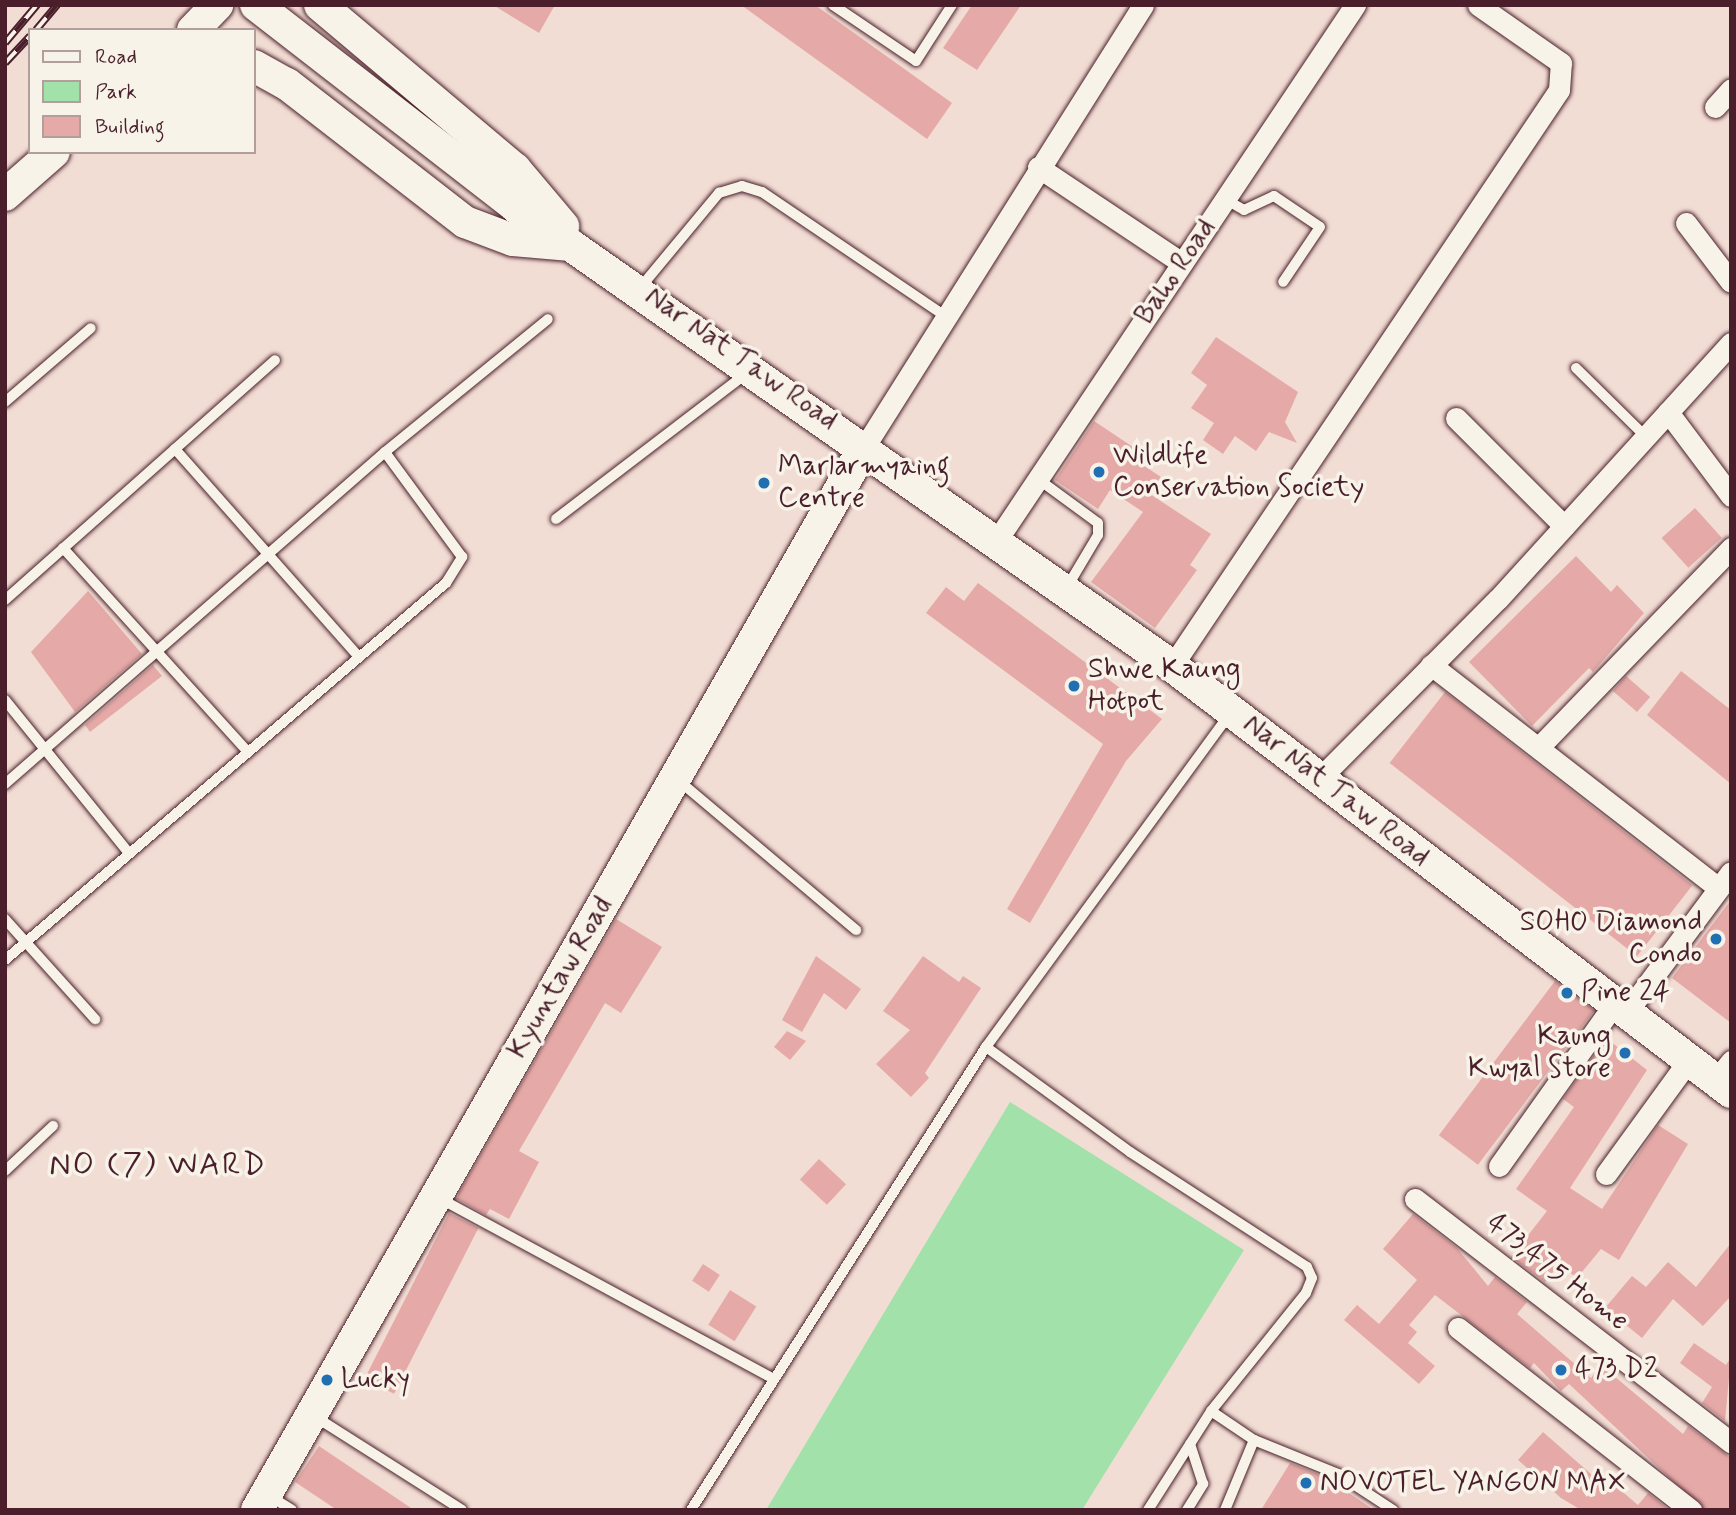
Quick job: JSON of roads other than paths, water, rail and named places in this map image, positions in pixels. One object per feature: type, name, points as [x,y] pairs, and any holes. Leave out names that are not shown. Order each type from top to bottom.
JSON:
[{"type":"main road","points":[[195,28],[217,5]]},
{"type":"main road","name":"Nar Nat Taw Road","points":[[256,5],[516,207],[640,288],[1066,589],[1320,778],[1618,1011],[1688,1061],[1725,1078]]},
{"type":"main road","points":[[320,5],[515,169],[579,246]]},
{"type":"main road","points":[[256,67],[288,84],[465,222],[513,240],[579,246]]},
{"type":"main road","points":[[5,195],[52,154]]},
{"type":"main road","name":"Kyuntaw Road","points":[[272,1504],[312,1415],[433,1195],[678,780],[865,446]]},
{"type":"street","points":[[865,446],[944,316],[1143,5]]},
{"type":"street","name":"Baho Road","points":[[997,540],[1355,5]]},
{"type":"street","points":[[1172,666],[1559,90],[1565,76],[1561,63],[1478,5]]},
{"type":"street","points":[[1714,107],[1731,89]]},
{"type":"street","points":[[1038,167],[1182,262]]},
{"type":"street","points":[[1686,223],[1731,282]]},
{"type":"street","points":[[1320,778],[1564,527],[1731,343]]},
{"type":"street","points":[[1668,412],[1731,496]]},
{"type":"street","points":[[1456,418],[1564,527]]},
{"type":"street","points":[[1539,747],[1731,548]]},
{"type":"street","points":[[1431,665],[1539,747],[1725,880],[1618,1011],[1499,1166]]},
{"type":"street","points":[[1606,1174],[1688,1061]]},
{"type":"street","name":"473,475 Home","points":[[1415,1199],[1731,1442]]},
{"type":"street","points":[[1458,1328],[1690,1510]]},
{"type":"lane","points":[[834,5],[916,61],[952,5]]},
{"type":"lane","points":[[640,288],[719,193],[742,186],[762,192],[944,316]]},
{"type":"lane","points":[[1225,198],[1244,210],[1274,196],[1320,227],[1283,282]]},
{"type":"lane","points":[[5,784],[266,552],[548,319]]},
{"type":"lane","points":[[5,402],[91,328]]},
{"type":"lane","points":[[5,600],[275,360]]},
{"type":"lane","points":[[556,519],[753,368]]},
{"type":"lane","points":[[1576,368],[1646,437]]},
{"type":"lane","points":[[175,449],[358,656]]},
{"type":"lane","points":[[5,960],[246,749],[446,583],[462,556],[385,452]]},
{"type":"lane","points":[[1038,479],[1098,523],[1098,535],[1066,589]]},
{"type":"lane","points":[[63,548],[246,749]]},
{"type":"lane","points":[[5,700],[128,852]]},
{"type":"lane","points":[[691,1510],[770,1377],[986,1047],[1232,711]]},
{"type":"lane","points":[[678,780],[856,930]]},
{"type":"lane","points":[[5,919],[95,1019]]},
{"type":"lane","points":[[986,1047],[1130,1152],[1307,1266],[1312,1278],[1306,1293],[1211,1411],[1148,1510]]},
{"type":"lane","points":[[5,1171],[53,1126]]},
{"type":"lane","points":[[433,1195],[770,1377]]},
{"type":"lane","points":[[1211,1411],[1254,1440],[1338,1474],[1393,1510]]},
{"type":"lane","points":[[312,1415],[462,1510]]},
{"type":"lane","points":[[1225,1510],[1254,1440]]},
{"type":"lane","points":[[1187,1510],[1203,1485],[1190,1444]]},
{"type":"railway","points":[[5,43],[37,5]]},
{"type":"railway","points":[[38,28],[57,5]]},
{"type":"railway","points":[[5,63],[28,38]]},
{"type":"place","name":"Wildlife Conservation Society","points":[[1099,472]]},
{"type":"place","name":"Marlarmyaing Centre","points":[[764,483]]},
{"type":"place","name":"Shwe Kaung Hotpot","points":[[1074,686]]},
{"type":"place","name":"SOHO Diamond Condo","points":[[1716,939]]},
{"type":"place","name":"Pine 24","points":[[1567,993]]},
{"type":"place","name":"Kaung Kwyal Store","points":[[1625,1053]]},
{"type":"place","name":"473 D2","points":[[1561,1370]]},
{"type":"place","name":"Lucky","points":[[327,1380]]},
{"type":"place","name":"NOVOTEL YANGON MAX","points":[[1306,1483]]},
{"type":"district","name":"NO (7) WARD","points":[[158,1165]]}]
